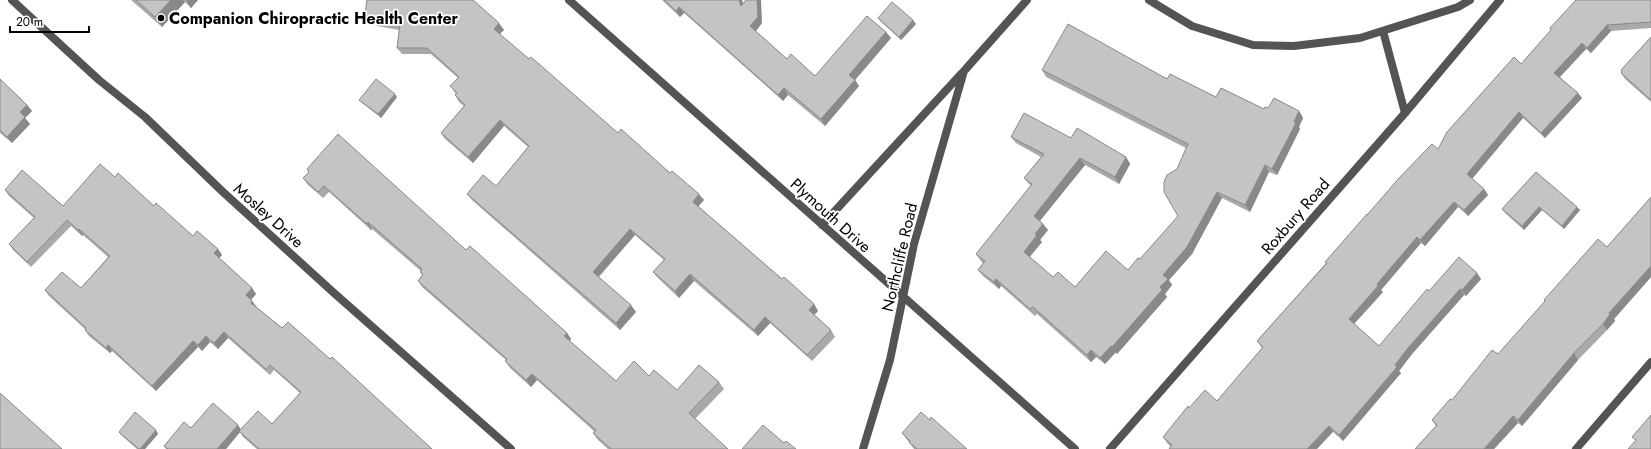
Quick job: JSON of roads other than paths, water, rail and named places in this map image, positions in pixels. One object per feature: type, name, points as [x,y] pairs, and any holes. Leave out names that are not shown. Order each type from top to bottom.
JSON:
[{"type":"street","name":"Mosley Drive","points":[[12,0],[99,80],[145,116],[222,192],[511,449]]},
{"type":"street","name":"Plymouth Drive","points":[[568,0],[1075,449]]},
{"type":"street","name":"Northcliffe Road","points":[[822,225],[1028,0]]},
{"type":"street","points":[[1149,0],[1192,26],[1253,45],[1294,46],[1360,38],[1458,8],[1470,0]]},
{"type":"street","name":"Roxbury Road","points":[[1110,449],[1404,113],[1500,0]]},
{"type":"street","points":[[1383,31],[1404,113]]},
{"type":"street","name":"Northcliffe Road","points":[[863,449],[890,360],[914,244],[964,71]]},
{"type":"street","points":[[1576,449],[1651,362]]},
{"type":"place","name":"Companion Chiropractic Health Center","points":[[161,18]]}]
